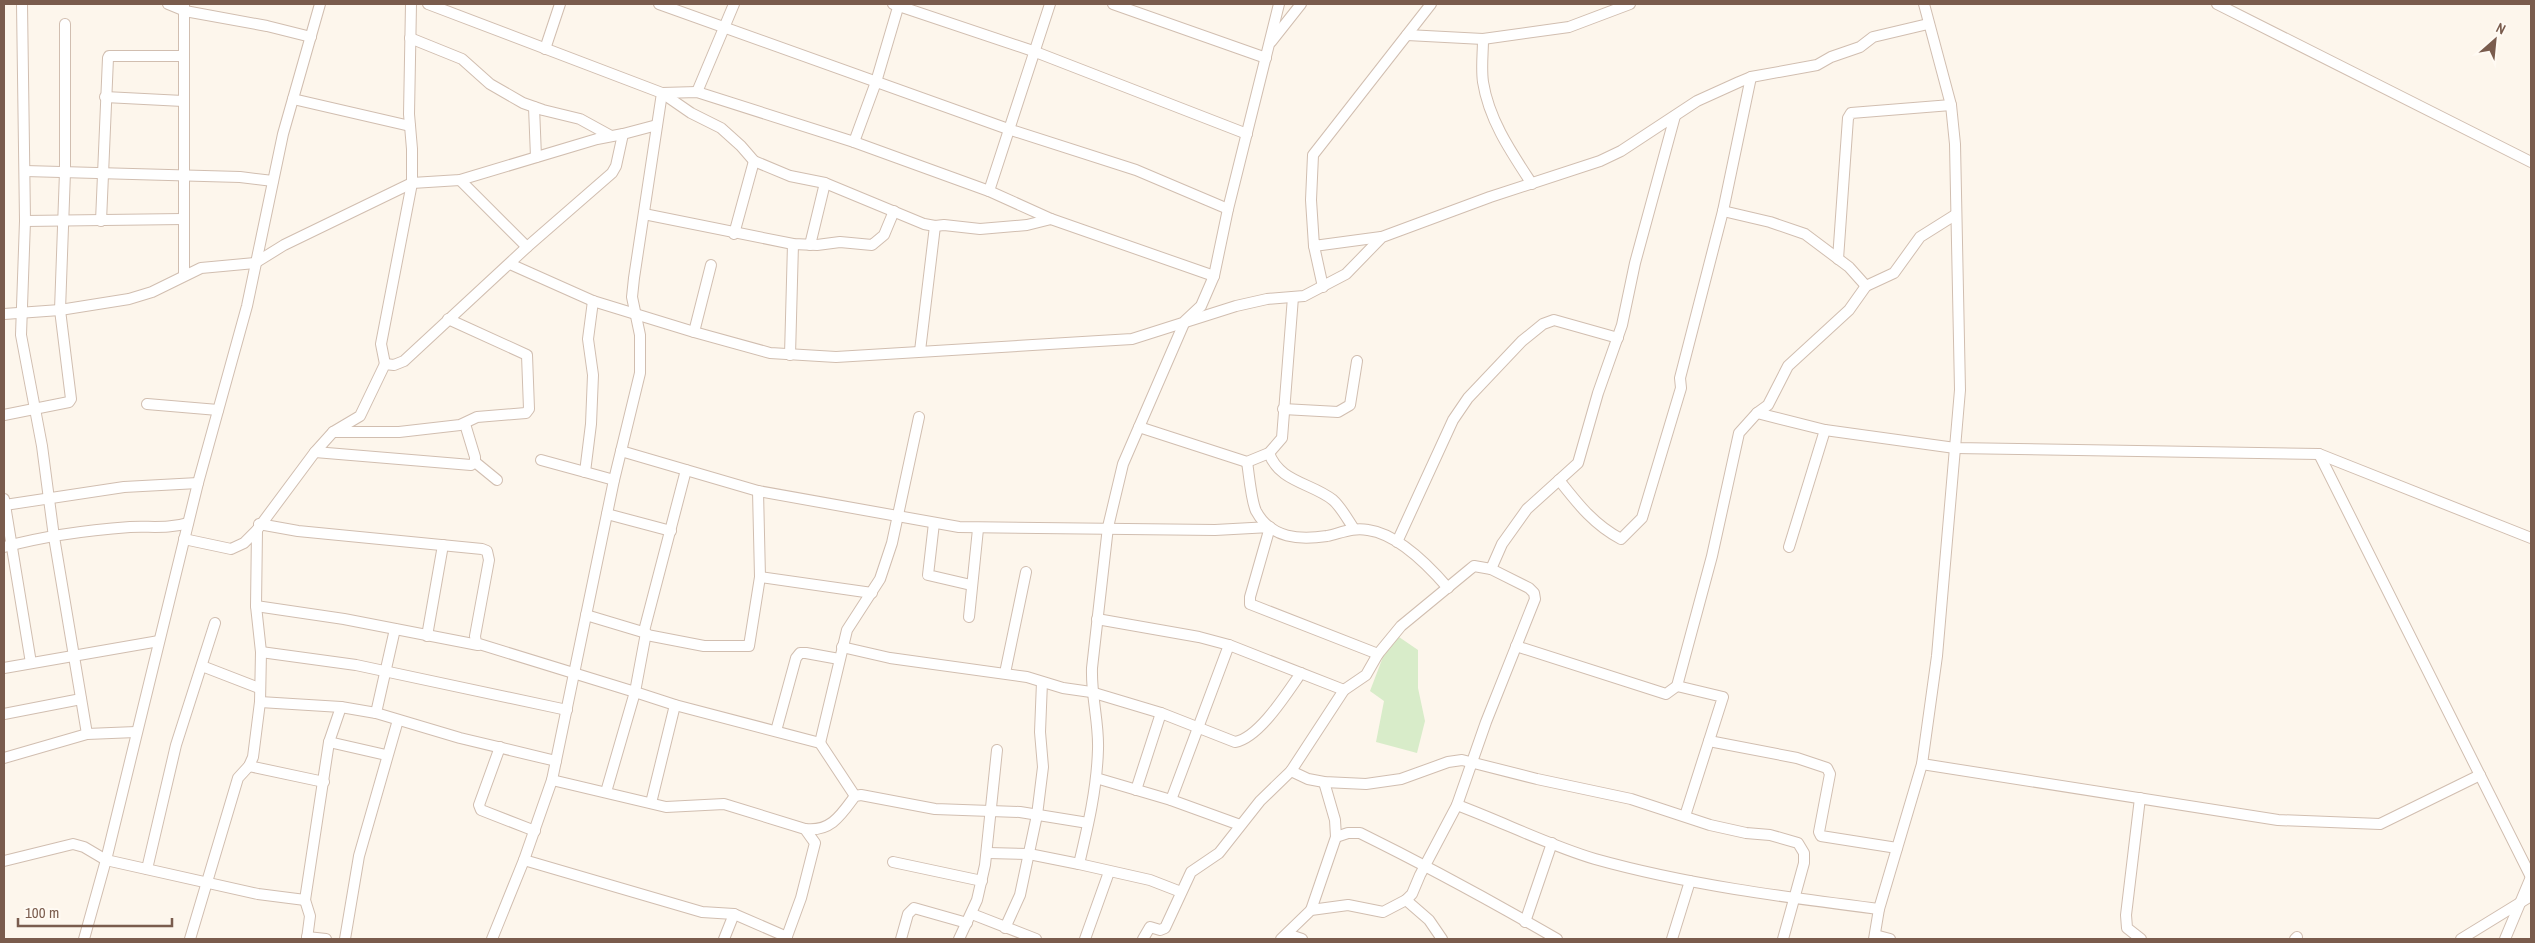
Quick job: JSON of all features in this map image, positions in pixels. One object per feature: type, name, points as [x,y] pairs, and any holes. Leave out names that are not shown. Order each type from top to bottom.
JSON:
[{"type":"street","points":[[22,4],[25,221],[21,335],[33,409],[42,446],[54,537],[87,734]]},
{"type":"street","points":[[168,4],[311,37]]},
{"type":"street","points":[[84,939],[106,860],[198,483],[247,306],[273,181],[293,99],[320,4]]},
{"type":"street","points":[[184,539],[231,549],[238,547],[258,527],[315,452],[334,432],[360,416],[385,364],[381,344],[412,183],[410,126],[411,4]]},
{"type":"street","points":[[428,4],[662,93],[691,113],[721,128],[754,161],[798,178],[824,183],[935,226],[944,225],[980,229],[1027,225],[1051,219]]},
{"type":"street","points":[[545,49],[560,4]]},
{"type":"street","points":[[659,4],[1008,129],[1136,170],[1228,208]]},
{"type":"street","points":[[697,92],[734,4]]},
{"type":"street","points":[[854,142],[876,82],[896,4],[1033,51],[1247,134]]},
{"type":"street","points":[[989,191],[1033,51],[1050,4]]},
{"type":"street","points":[[1113,4],[1266,58]]},
{"type":"street","points":[[1079,864],[1096,778],[1099,748],[1091,692],[1097,618],[1108,527],[1126,455],[1185,321],[1201,306],[1214,276],[1228,208],[1279,4]]},
{"type":"street","points":[[1269,46],[1302,4]]},
{"type":"street","points":[[1323,287],[1314,246],[1311,200],[1313,155],[1431,4]]},
{"type":"street","points":[[1407,35],[1483,39],[1569,27],[1630,4]]},
{"type":"street","points":[[1890,939],[1874,937],[1880,909],[1922,764],[1937,656],[1960,372],[1955,215],[1955,144],[1951,106],[1924,4]]},
{"type":"street","points":[[2217,4],[2531,162]]},
{"type":"street","points":[[184,7],[182,175],[184,275]]},
{"type":"street","points":[[4,414],[69,402],[71,399],[60,310],[65,172],[65,24]]},
{"type":"street","points":[[1314,246],[1382,237],[1575,170],[1622,151],[1697,101],[1751,77],[1817,66],[1831,57],[1860,47],[1873,37],[1928,24]]},
{"type":"street","points":[[410,38],[462,59],[490,84],[534,107],[580,120],[611,136]]},
{"type":"street","points":[[1483,39],[1483,80],[1487,103],[1504,140],[1532,184]]},
{"type":"street","points":[[102,220],[105,97],[109,56],[184,56]]},
{"type":"street","points":[[1559,480],[1590,519],[1605,531],[1621,539],[1642,518],[1680,388],[1680,378],[1723,211],[1751,77]]},
{"type":"street","points":[[662,93],[697,92],[854,142],[989,191],[1051,219],[1214,276]]},
{"type":"street","points":[[492,939],[524,860],[552,780],[614,480],[640,373],[640,335],[634,314],[634,278],[662,93]]},
{"type":"street","points":[[105,97],[183,101]]},
{"type":"street","points":[[293,99],[410,126]]},
{"type":"street","points":[[1838,259],[1848,118],[1851,113],[1951,106]]},
{"type":"street","points":[[534,107],[536,157]]},
{"type":"street","points":[[1491,569],[1515,524],[1527,508],[1578,463],[1598,393],[1618,338],[1637,254],[1674,116]]},
{"type":"street","points":[[4,314],[60,310],[130,299],[152,292],[201,268],[255,263],[284,245],[412,183],[460,180],[611,136],[657,125]]},
{"type":"street","points":[[385,364],[394,365],[404,360],[527,247],[612,173],[616,166],[623,134]]},
{"type":"street","points":[[734,234],[754,161]]},
{"type":"street","points":[[24,170],[240,177],[273,181]]},
{"type":"street","points":[[460,180],[527,247]]},
{"type":"street","points":[[810,245],[824,183]]},
{"type":"street","points":[[644,214],[734,234],[793,244],[810,245],[840,242],[872,245],[884,234],[894,211]]},
{"type":"street","points":[[1723,211],[1770,222],[1805,234],[1838,259],[1866,286]]},
{"type":"street","points":[[1516,646],[1666,694],[1677,686],[1712,556],[1739,433],[1772,399],[1782,374],[1788,366],[1850,310],[1866,286],[1894,273],[1920,237],[1955,215]]},
{"type":"street","points":[[25,221],[183,219]]},
{"type":"street","points":[[920,351],[935,226]]},
{"type":"street","points":[[510,264],[594,301],[694,332],[770,353],[836,357],[1132,339],[1236,306],[1304,296],[1346,274],[1382,237]]},
{"type":"street","points":[[790,355],[793,244]]},
{"type":"street","points":[[694,332],[711,265]]},
{"type":"street","points":[[1139,427],[1247,462],[1269,453],[1282,438],[1294,297]]},
{"type":"street","points":[[585,472],[591,424],[593,375],[588,340],[594,301]]},
{"type":"street","points":[[334,432],[399,432],[465,424],[478,416],[526,413],[529,409],[527,359],[522,352],[448,319]]},
{"type":"street","points":[[1397,542],[1453,420],[1468,398],[1522,341],[1542,324],[1554,320],[1618,338]]},
{"type":"street","points":[[1283,409],[1338,412],[1350,405],[1357,361]]},
{"type":"street","points":[[147,404],[218,410]]},
{"type":"street","points":[[1757,413],[1825,430],[1955,448],[2318,454],[2531,538]]},
{"type":"street","points":[[820,743],[847,630],[872,593],[883,570],[898,517],[919,417]]},
{"type":"street","points":[[465,424],[475,462],[496,480]]},
{"type":"street","points":[[1789,547],[1825,430]]},
{"type":"street","points":[[621,451],[758,491],[898,517],[978,529],[1108,527],[1215,530],[1270,526]]},
{"type":"street","points":[[315,452],[471,465],[475,462]]},
{"type":"street","points":[[1269,453],[1273,465],[1285,474],[1334,500],[1354,529]]},
{"type":"street","points":[[2318,454],[2531,877],[2505,939]]},
{"type":"street","points":[[541,460],[614,480]]},
{"type":"street","points":[[1247,462],[1256,511],[1270,526],[1286,537],[1306,539],[1354,529],[1386,534],[1448,588]]},
{"type":"street","points":[[606,792],[635,692],[645,633],[686,470]]},
{"type":"street","points":[[31,663],[7,546],[4,501],[124,487],[198,483]]},
{"type":"street","points":[[586,615],[645,633],[704,646],[749,646],[760,577],[758,491]]},
{"type":"street","points":[[607,514],[671,531]]},
{"type":"street","points":[[7,546],[54,537],[130,527],[177,526],[188,523]]},
{"type":"street","points":[[934,523],[928,575],[971,585]]},
{"type":"street","points":[[1270,526],[1250,597],[1250,604],[1378,654]]},
{"type":"street","points":[[258,527],[482,549],[488,554],[475,636],[478,645]]},
{"type":"street","points":[[190,939],[238,778],[254,757],[260,702],[259,688],[262,652],[256,606],[258,527]]},
{"type":"street","points":[[969,617],[978,529]]},
{"type":"street","points":[[427,636],[443,545]]},
{"type":"street","points":[[1143,939],[1150,927],[1160,930],[1165,928],[1190,872],[1219,853],[1260,801],[1291,771],[1344,690],[1366,675],[1378,654],[1401,626],[1474,566],[1491,569],[1529,588],[1534,593],[1535,599],[1457,805],[1412,894],[1406,900],[1382,912],[1348,905],[1311,910]]},
{"type":"street","points":[[1006,673],[1026,572]]},
{"type":"street","points":[[760,577],[872,593]]},
{"type":"street","points":[[256,606],[344,619],[478,645],[674,705],[820,743],[855,796]]},
{"type":"street","points":[[1097,618],[1199,637],[1229,645],[1344,690]]},
{"type":"street","points":[[147,869],[176,746],[215,623]]},
{"type":"street","points":[[376,713],[395,629]]},
{"type":"street","points":[[4,668],[74,654],[159,641]]},
{"type":"street","points":[[1171,800],[1229,645]]},
{"type":"street","points":[[842,647],[890,658],[958,669],[1006,673],[1091,692],[1161,713],[1235,742],[1243,741],[1249,737],[1301,673]]},
{"type":"street","points":[[262,652],[386,671],[567,710]]},
{"type":"street","points":[[776,731],[796,658],[800,653],[839,659]]},
{"type":"street","points":[[202,666],[259,688]]},
{"type":"street","points":[[1005,928],[1020,895],[1037,815],[1043,766],[1040,732],[1042,682]]},
{"type":"street","points":[[1677,686],[1723,697],[1684,816]]},
{"type":"street","points":[[4,714],[81,698]]},
{"type":"street","points":[[260,702],[341,707],[376,713],[556,761]]},
{"type":"street","points":[[651,803],[674,705]]},
{"type":"street","points":[[326,939],[307,938],[310,916],[305,900],[329,742],[341,707]]},
{"type":"street","points":[[1136,790],[1161,713]]},
{"type":"street","points":[[345,939],[359,856],[386,755],[398,720]]},
{"type":"street","points":[[4,758],[87,734],[136,732]]},
{"type":"street","points":[[1709,741],[1797,758],[1827,768],[1830,774],[1820,832],[1821,836],[1898,848]]},
{"type":"street","points":[[329,742],[386,755]]},
{"type":"street","points":[[500,747],[479,805],[480,810],[534,831]]},
{"type":"street","points":[[959,939],[969,919],[982,881],[988,853],[990,812],[997,750]]},
{"type":"street","points":[[1291,771],[1308,779],[1324,782],[1366,784],[1401,779],[1448,762],[1462,760],[1631,799],[1746,833],[1770,834],[1798,843],[1804,853],[1804,863],[1796,899],[1783,939]]},
{"type":"street","points":[[1922,764],[2278,820],[2380,824],[2480,775]]},
{"type":"street","points":[[249,766],[324,782]]},
{"type":"street","points":[[1096,778],[1171,800],[1240,825]]},
{"type":"street","points":[[552,780],[666,807],[724,804],[805,829],[817,830],[831,823],[841,815],[855,796],[861,795],[935,809],[1006,811],[1088,823]]},
{"type":"street","points":[[1284,937],[1311,910],[1336,837],[1335,820],[1324,782]]},
{"type":"street","points":[[2140,798],[2126,915],[2127,928],[2141,939]]},
{"type":"street","points":[[1457,805],[1552,843],[1609,862],[1690,881],[1796,899],[1880,909]]},
{"type":"street","points":[[524,860],[702,912],[734,914],[786,938],[801,898],[815,842],[805,829]]},
{"type":"street","points":[[1336,837],[1348,833],[1360,833],[1426,865],[1557,939]]},
{"type":"street","points":[[1524,922],[1552,843]]},
{"type":"street","points":[[4,861],[73,844],[84,847],[106,860],[206,883],[305,900]]},
{"type":"street","points":[[988,853],[1029,854],[1079,864],[1150,880],[1181,892]]},
{"type":"street","points":[[893,862],[982,881]]},
{"type":"street","points":[[1085,939],[1109,872]]},
{"type":"street","points":[[1672,939],[1690,881]]},
{"type":"street","points":[[2461,939],[2531,896]]},
{"type":"street","points":[[1406,900],[1428,920],[1442,939]]},
{"type":"street","points":[[901,939],[908,914],[914,908],[1005,928],[1036,939]]},
{"type":"street","points":[[724,939],[734,914]]},
{"type":"street","points":[[1284,937],[1302,939]]},
{"type":"green space","points":[[1399,637],[1418,650],[1418,688],[1425,721],[1417,753],[1376,742],[1384,701],[1370,691],[1386,649]]}]
